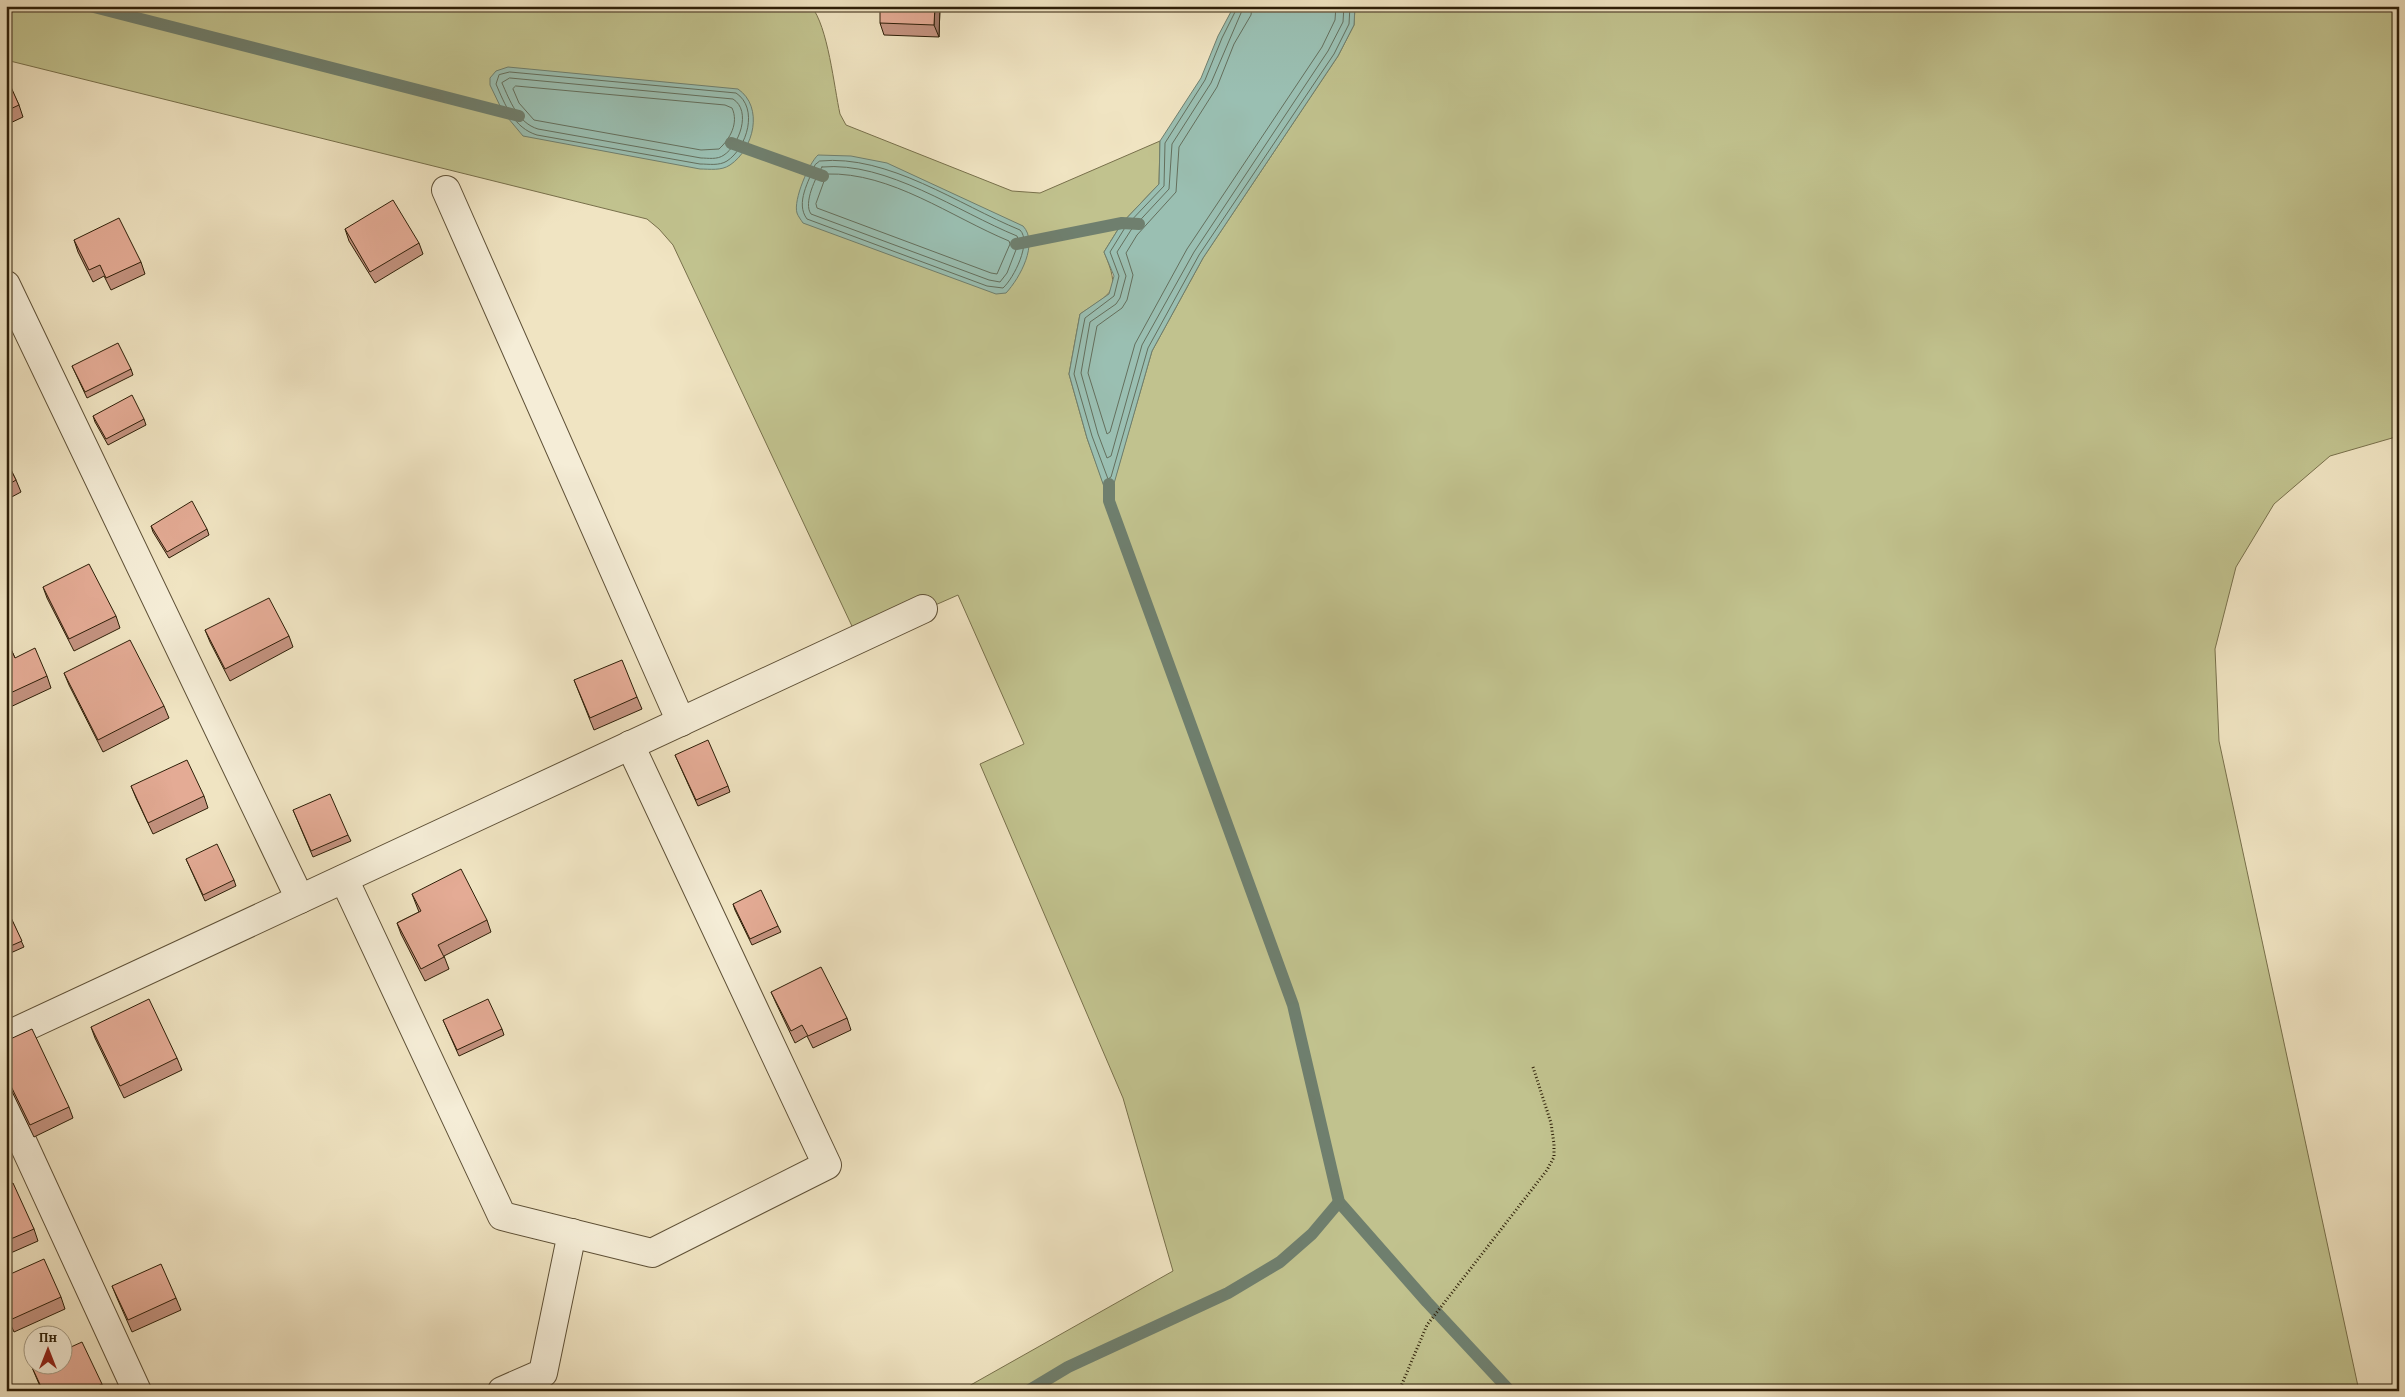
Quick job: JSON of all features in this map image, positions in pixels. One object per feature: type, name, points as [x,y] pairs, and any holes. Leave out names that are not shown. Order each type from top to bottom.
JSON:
[{"type":"street","points":[[446,190],[681,722]]},
{"type":"street","points":[[6,285],[300,899]]},
{"type":"street","points":[[6,1036],[923,609]]},
{"type":"street","points":[[344,879],[502,1216],[652,1253],[827,1165],[630,745]]},
{"type":"street","points":[[6,1106],[137,1391]]},
{"type":"street","points":[[502,1391],[543,1373],[572,1233]]},
{"type":"path","points":[[1399,1391],[1427,1325],[1547,1170],[1554,1157],[1551,1123],[1533,1067]]},
{"type":"green space","points":[[6,6],[811,6],[822,28],[830,57],[840,114],[846,125],[1012,191],[1040,193],[1160,141],[1159,184],[1122,223],[1104,252],[1112,275],[1113,283],[1111,290],[1100,301],[1080,314],[1069,374],[1087,438],[1109,499],[1152,351],[1203,258],[1338,56],[1354,25],[1355,6],[2399,6],[2399,436],[2330,456],[2274,504],[2236,567],[2215,649],[2219,741],[2359,1391],[960,1391],[1173,1271],[1123,1098],[980,764],[1024,744],[958,595],[858,639],[673,245],[647,219],[6,60]]},
{"type":"water","points":[[1234,6],[1355,6],[1354,25],[1338,56],[1203,258],[1152,351],[1109,501],[1087,438],[1069,374],[1080,314],[1109,294],[1114,276],[1104,252],[1122,223],[1159,184],[1160,141],[1201,78],[1218,36]]},
{"type":"water","points":[[508,67],[738,89],[751,106],[753,128],[750,139],[745,149],[730,165],[723,168],[700,169],[523,136],[503,112],[490,85],[490,78],[496,71]]},
{"type":"water","points":[[818,155],[851,156],[887,163],[1023,226],[1029,242],[1028,251],[1017,279],[1006,293],[996,294],[803,223],[797,213],[797,200],[806,173]]},
{"type":"building","points":[[880,6],[935,6],[934,25],[880,23]]},
{"type":"building","points":[[6,79],[19,105],[6,111]]},
{"type":"building","points":[[393,200],[419,243],[370,272],[345,229]]},
{"type":"building","points":[[119,218],[141,262],[106,278],[100,265],[89,270],[74,240]]},
{"type":"building","points":[[118,343],[131,369],[85,392],[72,366]]},
{"type":"building","points":[[132,395],[144,419],[106,439],[93,416]]},
{"type":"building","points":[[6,460],[16,480],[6,486]]},
{"type":"building","points":[[192,501],[207,529],[167,552],[151,526]]},
{"type":"building","points":[[89,564],[116,616],[69,639],[43,587]]},
{"type":"building","points":[[269,598],[289,636],[225,669],[205,630]]},
{"type":"building","points":[[6,638],[15,658],[35,648],[47,676],[6,695]]},
{"type":"building","points":[[130,640],[164,706],[98,740],[64,673]]},
{"type":"building","points":[[622,660],[637,697],[590,718],[574,680]]},
{"type":"building","points":[[708,740],[728,786],[696,800],[675,755]]},
{"type":"building","points":[[187,760],[204,796],[148,823],[131,786]]},
{"type":"building","points":[[330,794],[348,835],[311,851],[293,810]]},
{"type":"building","points":[[217,844],[234,880],[203,895],[186,859]]},
{"type":"building","points":[[461,869],[487,920],[438,945],[444,957],[421,969],[397,923],[421,911],[412,894]]},
{"type":"building","points":[[761,890],[778,926],[750,939],[733,904]]},
{"type":"building","points":[[6,907],[22,941],[6,948]]},
{"type":"building","points":[[821,967],[847,1018],[808,1036],[802,1025],[791,1031],[771,992]]},
{"type":"building","points":[[149,999],[177,1058],[120,1086],[91,1027]]},
{"type":"building","points":[[488,999],[502,1029],[457,1050],[443,1020]]},
{"type":"building","points":[[32,1029],[69,1107],[30,1125],[6,1076],[6,1041]]},
{"type":"building","points":[[13,1183],[34,1229],[6,1241],[6,1186]]},
{"type":"building","points":[[44,1259],[61,1297],[10,1320],[6,1311],[6,1276]]},
{"type":"building","points":[[161,1264],[176,1298],[128,1320],[112,1286]]},
{"type":"building","points":[[82,1342],[102,1384],[88,1391],[43,1391],[35,1374],[72,1374],[72,1346]]},
{"type":"waterway","points":[[90,6],[519,116]]},
{"type":"waterway","points":[[731,143],[823,176]]},
{"type":"waterway","points":[[1016,244],[1122,223],[1139,224]]},
{"type":"waterway","points":[[1109,484],[1109,501],[1293,1005],[1339,1202],[1427,1302],[1510,1391]]},
{"type":"waterway","points":[[1028,1391],[1068,1367],[1228,1293],[1280,1262],[1312,1234],[1339,1202]]}]
